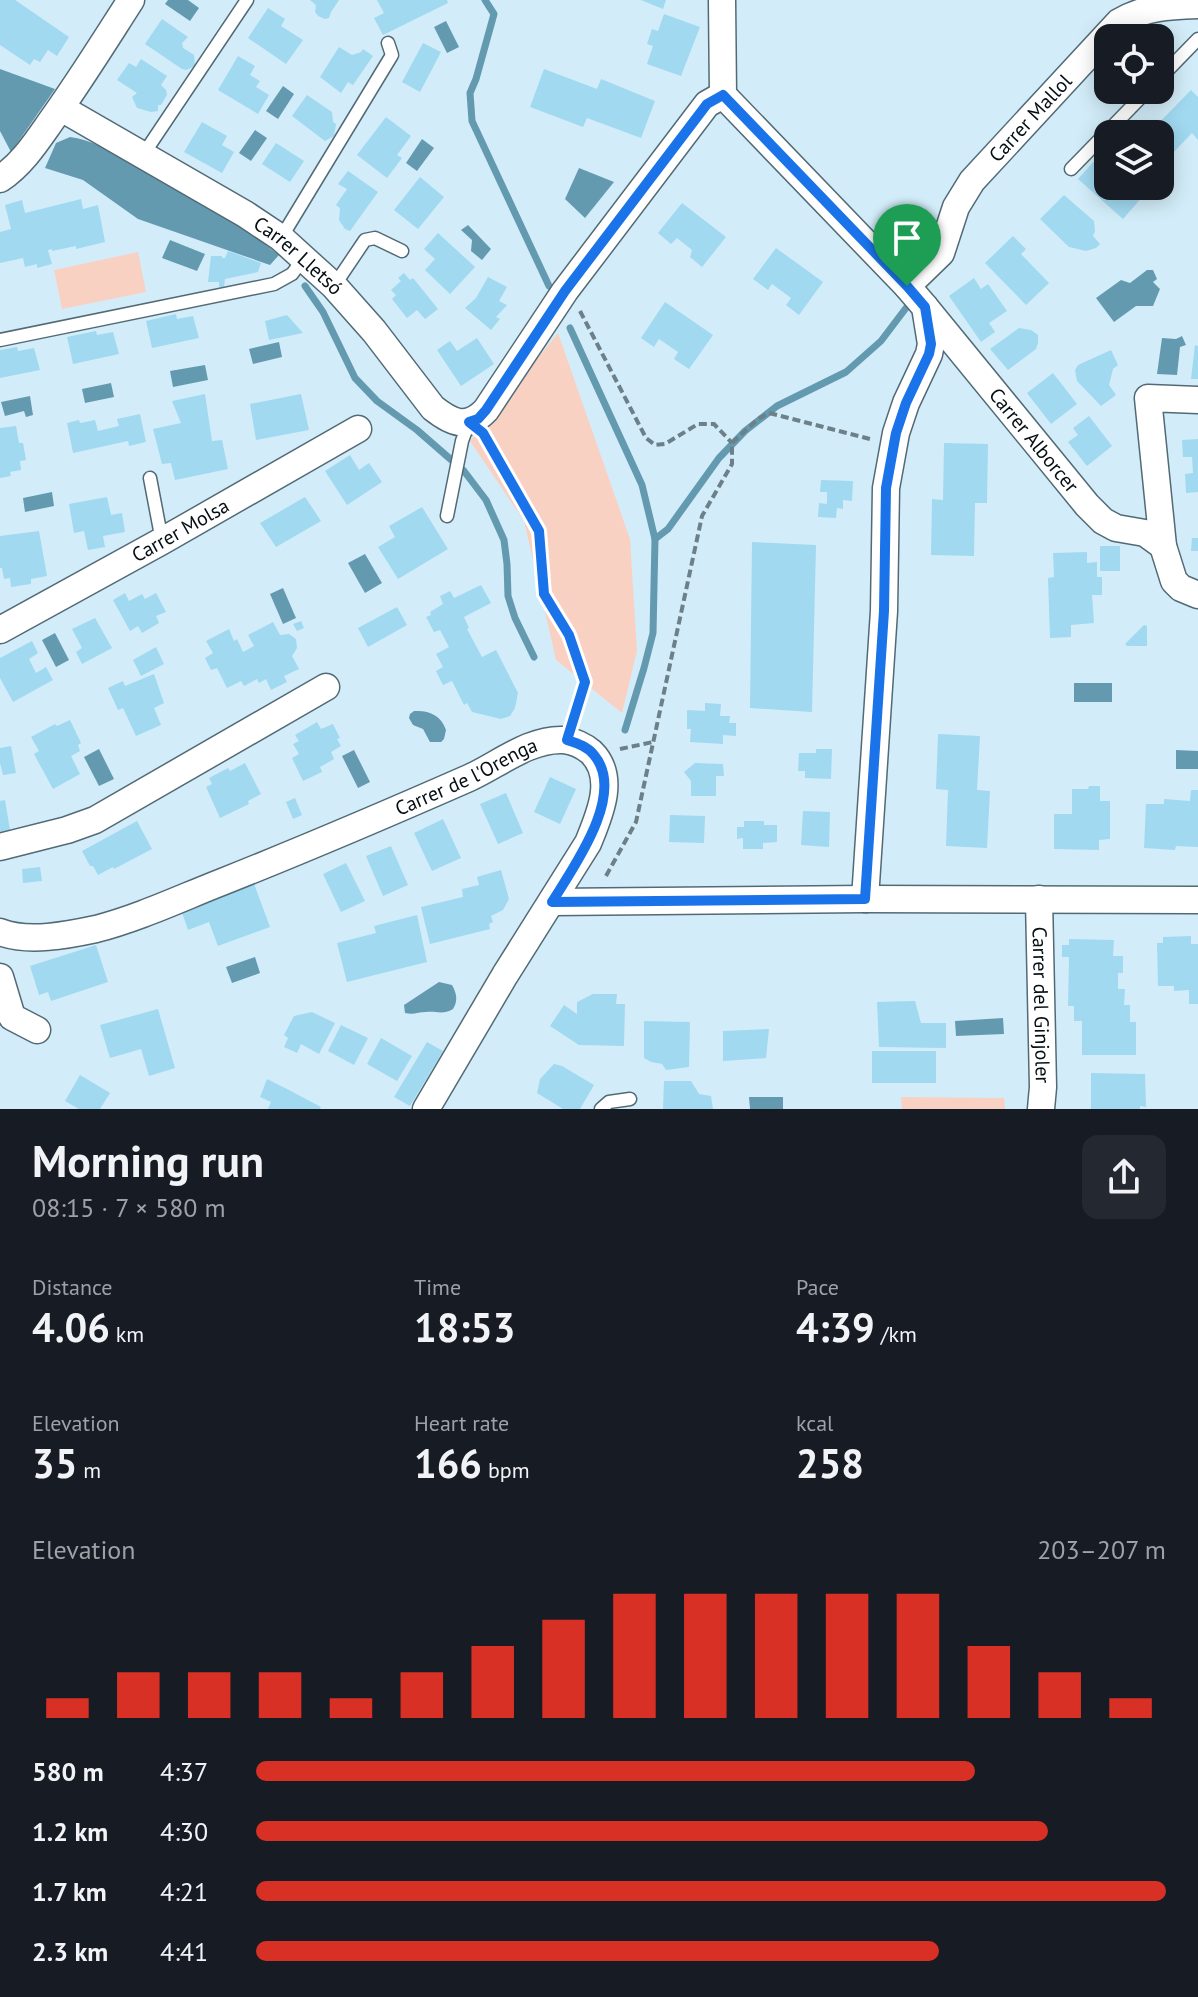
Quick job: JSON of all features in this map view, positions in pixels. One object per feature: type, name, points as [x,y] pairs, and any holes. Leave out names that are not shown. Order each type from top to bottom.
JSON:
[{"type":"street","points":[[0,179],[30,152],[131,0]]},
{"type":"street","points":[[465,432],[486,410],[565,291],[707,104],[723,95],[722,0]]},
{"type":"street","name":"Carrer Mallol","points":[[907,286],[941,253],[956,207],[972,181],[1119,22],[1133,13],[1158,7],[1198,5]]},
{"type":"street","name":"Carrer Alborcer","points":[[723,95],[907,286],[1103,521],[1116,528],[1145,533],[1163,546]]},
{"type":"street","name":"Carrer Lletsó","points":[[61,108],[281,238],[334,286],[374,331],[433,408],[465,432]]},
{"type":"street","points":[[865,899],[884,611],[886,488],[906,403],[929,354],[930,332],[925,307]]},
{"type":"street","points":[[1198,400],[1148,398],[1163,546],[1174,581],[1181,588],[1198,595]]},
{"type":"street","name":"Carrer Molsa","points":[[0,630],[358,429]]},
{"type":"street","points":[[0,847],[95,820],[326,687]]},
{"type":"street","name":"Carrer de l'Orenga","points":[[0,932],[21,936],[53,935],[119,921],[306,848],[551,740],[567,740],[594,754]]},
{"type":"street","points":[[426,1109],[588,843],[605,789],[604,774],[594,754]]},
{"type":"street","name":"Carrer del Ginjoler","points":[[1039,899],[1041,1109]]},
{"type":"street","points":[[552,902],[1198,900]]},
{"type":"street","points":[[0,977],[12,1017],[37,1030]]},
{"type":"lane","points":[[143,155],[247,0]]},
{"type":"lane","points":[[1174,64],[1198,39]]},
{"type":"lane","points":[[281,238],[392,55],[388,43]]},
{"type":"lane","points":[[1071,169],[1134,104]]},
{"type":"lane","points":[[334,286],[365,240],[375,238],[402,251]]},
{"type":"lane","points":[[0,340],[274,284],[292,274],[304,258]]},
{"type":"lane","points":[[447,516],[465,432]]},
{"type":"lane","points":[[150,478],[162,541]]},
{"type":"lane","points":[[601,1109],[609,1102],[630,1099]]},
{"type":"path","points":[[565,291],[579,309],[646,438],[655,445],[665,444],[698,424],[714,424],[732,443],[732,464],[702,516],[636,822],[592,903]]},
{"type":"path","points":[[732,443],[769,413],[894,445]]},
{"type":"path","points":[[465,432],[483,433],[539,531],[544,594],[569,635],[585,682],[567,740]]},
{"type":"path","points":[[594,754],[653,742]]},
{"type":"shaded area","points":[[138,252],[146,292],[62,309],[54,270]]},
{"type":"shaded area","points":[[558,333],[630,539],[637,651],[622,713],[556,660],[524,521],[470,441]]},
{"type":"shaded area","points":[[901,1097],[1004,1098],[1005,1109],[902,1109]]},
{"type":"water","points":[[168,0],[188,0],[199,8],[190,21],[165,4]]},
{"type":"water","points":[[446,21],[459,47],[447,53],[434,27]]},
{"type":"water","points":[[0,69],[55,89],[11,152],[0,131]]},
{"type":"water","points":[[283,86],[294,94],[278,119],[266,111]]},
{"type":"water","points":[[255,130],[267,138],[251,161],[239,153]]},
{"type":"water","points":[[70,137],[99,146],[167,181],[279,255],[270,265],[138,219],[83,180],[45,168],[56,143]]},
{"type":"water","points":[[422,139],[434,148],[417,171],[406,163]]},
{"type":"water","points":[[579,168],[614,182],[585,218],[565,199]]},
{"type":"water","points":[[468,225],[491,249],[482,260],[471,251],[472,240],[461,230]]},
{"type":"water","points":[[170,240],[205,254],[197,271],[162,258]]},
{"type":"water","points":[[1147,270],[1153,270],[1157,279],[1153,282],[1160,289],[1153,306],[1136,306],[1114,322],[1096,298],[1121,280],[1130,283]]},
{"type":"water","points":[[1182,336],[1186,345],[1180,347],[1177,375],[1157,374],[1162,338]]},
{"type":"water","points":[[279,342],[282,357],[253,364],[249,349]]},
{"type":"water","points":[[205,365],[208,380],[173,387],[170,371]]},
{"type":"water","points":[[111,383],[114,397],[85,403],[82,389]]},
{"type":"water","points":[[30,396],[33,415],[26,417],[24,411],[5,416],[1,402]]},
{"type":"water","points":[[52,492],[54,506],[25,512],[23,498]]},
{"type":"water","points":[[365,554],[382,583],[365,593],[348,563]]},
{"type":"water","points":[[283,588],[296,618],[283,624],[270,594]]},
{"type":"water","points":[[55,633],[69,660],[56,667],[42,640]]},
{"type":"water","points":[[1074,683],[1112,683],[1112,702],[1074,702]]},
{"type":"water","points":[[414,711],[425,711],[438,717],[446,730],[441,742],[430,742],[423,729],[413,725],[409,718]]},
{"type":"water","points":[[99,749],[114,779],[99,786],[84,757]]},
{"type":"water","points":[[354,750],[370,782],[358,788],[342,756]]},
{"type":"water","points":[[1176,750],[1198,751],[1198,769],[1176,769]]},
{"type":"water","points":[[255,957],[260,973],[232,983],[226,967]]},
{"type":"water","points":[[439,982],[452,985],[456,997],[453,1009],[405,1013],[404,1005]]},
{"type":"water","points":[[1003,1018],[1004,1034],[956,1036],[955,1021]]},
{"type":"water","points":[[749,1097],[783,1097],[783,1109],[750,1109]]},
{"type":"building","points":[[0,0],[15,0],[69,37],[57,56],[48,50],[40,62],[34,59],[30,65],[0,45]]},
{"type":"building","points":[[310,0],[339,0],[329,18],[325,19],[318,16],[316,5]]},
{"type":"building","points":[[377,0],[447,0],[448,3],[383,35],[374,18],[384,13]]},
{"type":"building","points":[[641,0],[666,0],[663,9]]},
{"type":"building","points":[[268,8],[285,19],[281,26],[303,40],[286,64],[248,38]]},
{"type":"building","points":[[664,14],[700,27],[681,76],[647,64],[653,46],[647,44],[652,29],[658,31]]},
{"type":"building","points":[[162,19],[188,37],[182,43],[183,48],[194,55],[195,65],[191,68],[182,69],[145,44]]},
{"type":"building","points":[[423,43],[441,52],[420,92],[402,82]]},
{"type":"building","points":[[339,47],[352,55],[363,49],[373,56],[353,85],[348,82],[341,93],[320,77]]},
{"type":"building","points":[[238,56],[255,66],[250,75],[260,81],[256,87],[269,95],[258,114],[218,90]]},
{"type":"building","points":[[141,59],[167,76],[161,85],[167,95],[158,105],[158,111],[137,108],[132,97],[137,93],[117,80],[129,63],[136,67]]},
{"type":"building","points":[[544,69],[597,89],[601,79],[655,101],[641,138],[587,118],[583,127],[530,107]]},
{"type":"building","points":[[1191,90],[1198,97],[1198,140],[1192,133],[1174,152],[1174,120],[1162,120]]},
{"type":"building","points":[[307,95],[332,112],[336,124],[334,136],[325,141],[292,116]]},
{"type":"building","points":[[386,117],[411,136],[397,155],[402,158],[387,178],[357,155]]},
{"type":"building","points":[[202,122],[227,136],[222,145],[234,152],[222,173],[184,152]]},
{"type":"building","points":[[276,143],[304,161],[290,182],[262,164]]},
{"type":"building","points":[[1094,161],[1094,193],[1078,179]]},
{"type":"building","points":[[348,171],[378,192],[350,231],[339,220],[340,208],[336,205],[347,189],[338,184]]},
{"type":"building","points":[[420,177],[444,197],[418,229],[394,210]]},
{"type":"building","points":[[1064,195],[1094,221],[1093,236],[1100,244],[1096,248],[1086,251],[1069,247],[1040,219]]},
{"type":"building","points":[[81,199],[83,209],[98,205],[105,242],[76,249],[76,246],[48,250],[52,264],[37,268],[37,264],[25,267],[23,258],[0,263],[0,232],[11,229],[5,205],[22,200],[25,213]]},
{"type":"building","points":[[1102,200],[1140,200],[1123,219]]},
{"type":"building","points":[[682,203],[726,237],[702,267],[690,257],[692,250],[677,238],[671,244],[658,233]]},
{"type":"building","points":[[438,233],[475,267],[450,294],[425,270],[435,259],[424,249]]},
{"type":"building","points":[[1013,236],[1026,249],[1021,254],[1049,283],[1026,305],[985,263]]},
{"type":"building","points":[[776,248],[823,282],[799,315],[786,305],[791,298],[772,284],[768,290],[753,279]]},
{"type":"building","points":[[228,251],[261,263],[258,272],[225,279],[224,287],[219,287],[219,282],[208,282],[211,256],[225,258]]},
{"type":"building","points":[[404,273],[410,280],[413,278],[438,309],[425,319],[417,310],[407,318],[392,299],[396,295],[391,290],[401,281],[398,278]]},
{"type":"building","points":[[488,277],[507,287],[499,301],[507,305],[496,317],[500,319],[491,330],[465,308],[476,298]]},
{"type":"building","points":[[974,278],[981,289],[988,284],[1007,311],[989,323],[995,332],[981,342],[949,296]]},
{"type":"building","points":[[665,302],[713,335],[689,369],[674,359],[678,352],[659,339],[654,347],[641,338]]},
{"type":"building","points":[[176,314],[177,319],[193,316],[199,338],[152,348],[146,321]]},
{"type":"building","points":[[287,315],[303,333],[269,340],[265,321]]},
{"type":"building","points":[[1019,328],[1038,335],[1038,343],[1036,349],[1008,370],[990,349]]},
{"type":"building","points":[[96,331],[97,335],[113,332],[119,354],[73,364],[67,337]]},
{"type":"building","points":[[477,338],[494,364],[461,386],[437,350],[450,341],[457,351]]},
{"type":"building","points":[[1195,345],[1198,346],[1198,379],[1191,379]]},
{"type":"building","points":[[17,347],[18,351],[34,348],[40,370],[0,378],[0,350]]},
{"type":"building","points":[[1111,350],[1118,365],[1113,369],[1109,385],[1116,395],[1101,406],[1077,381],[1075,370],[1078,365]]},
{"type":"building","points":[[1053,373],[1077,404],[1051,424],[1027,393]]},
{"type":"building","points":[[205,394],[212,441],[222,440],[228,469],[175,480],[171,463],[162,464],[153,429],[181,423],[172,401]]},
{"type":"building","points":[[301,394],[309,430],[256,440],[250,404]]},
{"type":"building","points":[[140,414],[146,442],[129,446],[128,441],[73,453],[67,423],[95,420],[98,431],[119,426],[117,419]]},
{"type":"building","points":[[1089,416],[1112,446],[1087,466],[1068,442],[1078,435],[1073,428]]},
{"type":"building","points":[[16,426],[26,460],[20,461],[21,470],[0,478],[0,428]]},
{"type":"building","points":[[1198,439],[1198,492],[1186,493],[1185,474],[1193,473],[1192,457],[1183,457],[1182,440]]},
{"type":"building","points":[[944,443],[988,444],[987,503],[975,503],[974,556],[931,555],[932,499],[943,500]]},
{"type":"building","points":[[350,455],[359,470],[369,463],[382,482],[347,505],[325,471]]},
{"type":"building","points":[[821,480],[853,481],[852,501],[843,500],[843,509],[837,508],[836,518],[818,517],[819,503],[827,504],[827,492],[820,492]]},
{"type":"building","points":[[107,497],[111,515],[122,513],[125,532],[103,536],[105,547],[88,550],[84,531],[74,533],[69,504]]},
{"type":"building","points":[[305,497],[321,521],[276,547],[260,523]]},
{"type":"building","points":[[422,507],[448,549],[398,579],[378,547],[395,537],[389,526]]},
{"type":"building","points":[[39,531],[47,576],[31,579],[31,584],[11,587],[10,578],[4,579],[0,568],[0,536]]},
{"type":"building","points":[[1192,538],[1198,538],[1198,551],[1191,551]]},
{"type":"building","points":[[752,542],[816,545],[812,712],[750,708]]},
{"type":"building","points":[[1100,546],[1120,546],[1120,571],[1100,571]]},
{"type":"building","points":[[1087,552],[1087,563],[1097,562],[1097,577],[1102,577],[1102,595],[1092,595],[1094,623],[1071,625],[1071,637],[1050,638],[1048,578],[1054,577],[1053,553]]},
{"type":"building","points":[[481,585],[491,603],[464,617],[482,657],[496,650],[518,693],[510,716],[501,719],[472,712],[467,703],[464,705],[452,681],[443,685],[436,671],[443,667],[436,654],[449,647],[440,630],[434,632],[426,617],[443,604],[440,596],[450,591],[454,598]]},
{"type":"building","points":[[125,593],[129,601],[142,594],[145,599],[156,593],[166,612],[156,616],[159,623],[142,633],[138,626],[130,631],[113,600]]},
{"type":"building","points":[[397,607],[407,625],[368,647],[358,628]]},
{"type":"building","points":[[95,618],[112,648],[82,664],[76,652],[82,648],[72,629]]},
{"type":"building","points":[[301,621],[304,628],[297,631],[293,624]]},
{"type":"building","points":[[273,622],[280,635],[289,634],[296,639],[297,648],[292,656],[299,669],[284,676],[287,682],[271,690],[266,679],[259,683],[257,679],[244,686],[241,681],[227,688],[217,668],[211,670],[205,658],[213,653],[206,641],[229,629],[243,652],[254,646],[248,635]]},
{"type":"building","points":[[1144,625],[1147,626],[1147,646],[1127,646],[1125,644]]},
{"type":"building","points":[[32,641],[38,653],[29,659],[36,673],[46,667],[53,680],[13,702],[0,678],[0,658]]},
{"type":"building","points":[[156,647],[164,664],[141,676],[133,660]]},
{"type":"building","points":[[154,674],[164,703],[154,708],[161,725],[136,736],[123,708],[118,710],[108,688],[123,681],[125,686]]},
{"type":"building","points":[[705,703],[721,704],[720,716],[730,716],[729,723],[736,723],[736,736],[723,735],[723,744],[690,742],[687,710],[705,711]]},
{"type":"building","points":[[70,720],[81,743],[78,745],[80,751],[71,756],[80,774],[53,789],[34,754],[39,751],[31,737]]},
{"type":"building","points":[[317,722],[321,729],[333,724],[341,746],[331,752],[334,759],[320,767],[322,772],[303,781],[292,758],[299,754],[293,744],[299,741],[295,735]]},
{"type":"building","points":[[938,734],[980,736],[977,790],[990,791],[987,848],[946,846],[948,790],[936,789]]},
{"type":"building","points":[[11,746],[16,773],[3,775],[0,748]]},
{"type":"building","points":[[816,749],[832,749],[831,779],[805,778],[805,771],[798,771],[799,753],[816,753]]},
{"type":"building","points":[[245,763],[261,794],[248,801],[249,804],[220,818],[206,787],[212,784],[209,778]]},
{"type":"building","points":[[695,763],[723,764],[724,776],[716,776],[716,796],[691,796],[691,781],[684,772]]},
{"type":"building","points":[[550,777],[576,789],[560,824],[534,812]]},
{"type":"building","points":[[1089,786],[1100,786],[1100,801],[1110,801],[1110,839],[1099,840],[1099,850],[1054,849],[1054,814],[1072,814],[1072,789],[1088,789]]},
{"type":"building","points":[[1191,790],[1198,790],[1198,847],[1176,846],[1175,850],[1144,848],[1146,804],[1164,804],[1164,799],[1190,801]]},
{"type":"building","points":[[506,793],[523,833],[498,844],[480,804]]},
{"type":"building","points":[[295,798],[302,815],[293,819],[286,802]]},
{"type":"building","points":[[5,800],[10,830],[0,833],[0,801]]},
{"type":"building","points":[[803,811],[830,812],[829,847],[801,845]]},
{"type":"building","points":[[670,815],[705,816],[704,843],[669,842]]},
{"type":"building","points":[[443,819],[461,858],[432,871],[414,833]]},
{"type":"building","points":[[137,821],[152,849],[98,875],[82,851]]},
{"type":"building","points":[[744,821],[764,821],[764,825],[777,825],[777,842],[763,843],[763,849],[743,849],[743,838],[737,839],[737,827],[744,827]]},
{"type":"building","points":[[391,846],[408,885],[383,896],[366,856]]},
{"type":"building","points":[[346,863],[365,901],[341,912],[323,874]]},
{"type":"building","points":[[40,867],[42,881],[23,883],[22,869]]},
{"type":"building","points":[[501,870],[509,899],[503,910],[491,916],[493,922],[489,924],[490,929],[430,944],[421,907],[463,897],[462,889],[479,885],[477,877]]},
{"type":"building","points":[[253,881],[270,927],[218,946],[209,922],[188,930],[180,907]]},
{"type":"building","points":[[417,915],[427,962],[347,982],[337,943],[376,933],[374,926]]},
{"type":"building","points":[[1191,936],[1191,944],[1198,944],[1198,1004],[1189,1004],[1189,990],[1174,991],[1174,986],[1158,986],[1157,943],[1163,943],[1163,937]]},
{"type":"building","points":[[1069,939],[1114,940],[1113,956],[1123,956],[1123,973],[1118,973],[1118,989],[1125,989],[1124,1005],[1130,1005],[1130,1022],[1136,1022],[1136,1055],[1082,1055],[1082,1021],[1074,1021],[1074,1006],[1068,1006],[1069,957],[1062,957],[1062,945],[1069,945]]},
{"type":"building","points":[[96,945],[108,982],[51,1001],[48,992],[39,995],[30,966]]},
{"type":"building","points":[[593,994],[617,994],[616,1004],[625,1004],[624,1046],[579,1045],[550,1026],[564,1005],[577,1014],[577,1002]]},
{"type":"building","points":[[915,1001],[921,1023],[946,1023],[946,1048],[879,1047],[877,1002]]},
{"type":"building","points":[[158,1009],[175,1068],[149,1076],[141,1049],[110,1058],[100,1025]]},
{"type":"building","points":[[312,1012],[335,1023],[319,1054],[301,1044],[297,1053],[284,1047],[288,1038],[284,1035],[294,1016]]},
{"type":"building","points":[[644,1021],[690,1022],[689,1067],[666,1070],[662,1064],[644,1058]]},
{"type":"building","points":[[341,1025],[368,1038],[354,1065],[328,1051]]},
{"type":"building","points":[[769,1029],[766,1058],[723,1061],[723,1031]]},
{"type":"building","points":[[381,1038],[412,1056],[397,1081],[367,1064]]},
{"type":"building","points":[[427,1042],[443,1051],[410,1106],[394,1097]]},
{"type":"building","points":[[872,1051],[936,1051],[936,1083],[872,1083]]},
{"type":"building","points":[[554,1064],[594,1085],[580,1109],[563,1109],[537,1093],[540,1079]]},
{"type":"building","points":[[1091,1073],[1145,1074],[1146,1107],[1091,1109]]},
{"type":"building","points":[[80,1075],[110,1093],[100,1109],[79,1109],[65,1101]]},
{"type":"building","points":[[267,1079],[320,1109],[268,1109],[271,1102],[260,1097]]},
{"type":"building","points":[[664,1081],[691,1081],[699,1094],[711,1096],[713,1109],[663,1109]]},
{"type":"waterway","points":[[485,0],[494,14],[470,93],[472,121],[549,286]]},
{"type":"waterway","points":[[305,286],[323,312],[355,378],[377,401],[417,430],[464,471],[486,500],[504,540],[508,596],[534,657]]},
{"type":"waterway","points":[[625,730],[653,633],[655,539],[668,529],[719,458],[745,431],[777,406],[846,372],[881,341],[906,308]]},
{"type":"waterway","points":[[570,328],[642,485],[655,539]]},
{"type":"route","points":[[723,95],[907,286],[925,307],[931,344],[896,433],[886,488],[884,611],[865,899],[552,902],[596,824],[605,789],[604,774],[594,754],[567,740],[585,682],[569,635],[544,594],[539,531],[483,433],[469,422],[478,419],[486,410],[565,291],[707,104],[723,95]]}]
